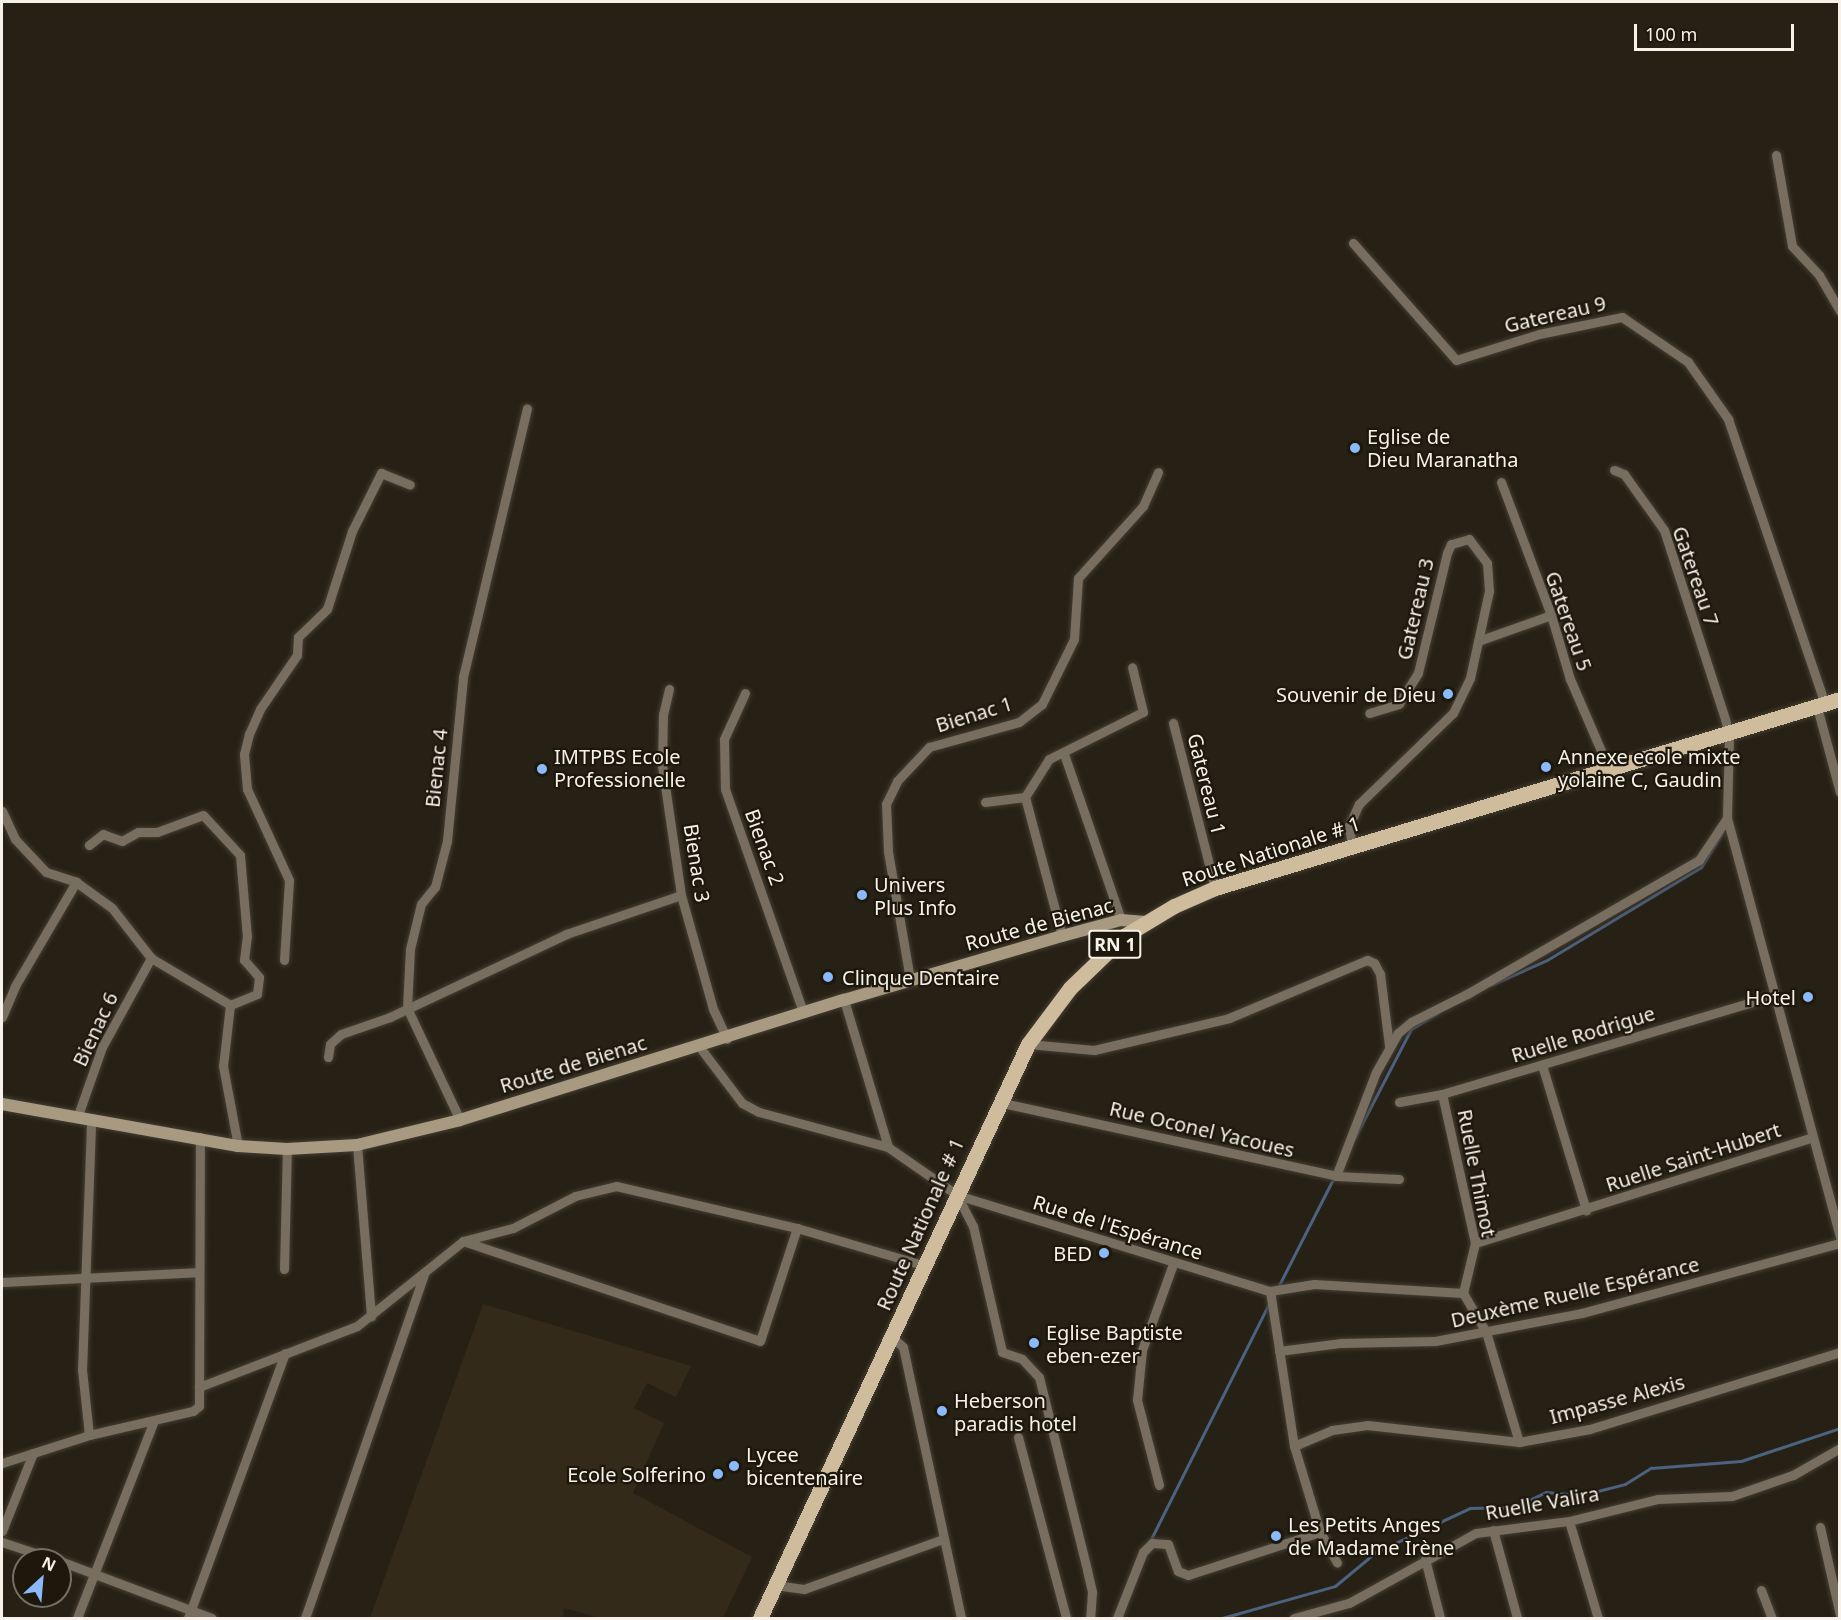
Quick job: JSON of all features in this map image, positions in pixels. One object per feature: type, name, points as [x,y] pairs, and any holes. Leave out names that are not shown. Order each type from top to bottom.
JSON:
[{"type":"main road","name":"Route Nationale # 1","points":[[760,1618],[892,1337],[998,1102],[1044,1018],[1099,958],[1145,922],[1215,888],[1729,735],[1827,703]]},
{"type":"main road","name":"Route de Bienac","points":[[2,1104],[200,1137],[238,1146],[287,1149],[357,1145],[460,1120],[698,1045],[727,1038],[803,1012],[1062,936],[1121,920],[1145,922]]},
{"type":"street","points":[[1776,155],[1792,246],[1818,275],[1839,311]]},
{"type":"street","name":"Gatereau 9","points":[[1353,243],[1456,360],[1539,334],[1622,317],[1688,362],[1728,419],[1827,703]]},
{"type":"street","name":"Bienac 4","points":[[460,1120],[407,1008],[410,949],[421,904],[435,887],[447,841],[463,676],[527,409]]},
{"type":"street","name":"Gatereau 7","points":[[1614,470],[1624,474],[1664,530],[1725,719],[1729,735],[1727,818],[1839,1238]]},
{"type":"street","name":"Bienac 1","points":[[910,980],[888,851],[886,804],[897,781],[929,747],[1019,722],[1042,704],[1074,639],[1078,578],[1143,506],[1158,472]]},
{"type":"street","points":[[284,960],[289,880],[247,789],[244,754],[249,734],[260,709],[297,655],[298,637],[327,609],[352,531],[381,473],[410,485]]},
{"type":"street","name":"Gatereau 5","points":[[1501,482],[1551,615],[1570,679],[1609,769]]},
{"type":"street","name":"Gatereau 3","points":[[1352,846],[1349,826],[1359,804],[1453,713],[1470,678],[1489,591],[1487,563],[1469,539],[1459,538],[1451,544],[1447,553],[1418,673],[1400,704],[1369,713]]},
{"type":"street","points":[[1478,641],[1551,615]]},
{"type":"street","points":[[1062,936],[1025,797],[1049,759],[1064,754],[1143,712],[1132,667]]},
{"type":"street","name":"Bienac 3","points":[[669,689],[663,714],[662,765],[681,896],[712,1008],[727,1038]]},
{"type":"street","name":"Bienac 2","points":[[745,693],[724,739],[725,789],[803,1012]]},
{"type":"street","points":[[1827,703],[1839,792]]},
{"type":"street","name":"Gatereau 1","points":[[1173,723],[1215,888]]},
{"type":"street","points":[[1064,754],[1121,920]]},
{"type":"street","points":[[985,802],[1025,797]]},
{"type":"street","points":[[2,811],[15,839],[46,872],[76,882],[112,908],[150,958],[230,1005]]},
{"type":"street","points":[[89,845],[103,834],[122,841],[138,832],[157,832],[203,815],[240,855],[247,937],[244,960],[259,977],[257,994],[230,1005]]},
{"type":"street","points":[[1336,1176],[1389,1045],[1411,1022],[1486,983],[1699,860],[1727,818]]},
{"type":"street","points":[[2,1017],[15,986],[76,882]]},
{"type":"street","points":[[328,1057],[334,1038],[407,1008],[566,934],[681,896]]},
{"type":"street","name":"Bienac 6","points":[[77,1118],[102,1047],[150,958]]},
{"type":"street","points":[[1028,1044],[1094,1050],[1230,1018],[1366,960],[1374,963],[1380,974],[1389,1045]]},
{"type":"street","name":"Ruelle Rodrigue","points":[[1399,1102],[1442,1094],[1776,995]]},
{"type":"street","points":[[844,1000],[888,1147]]},
{"type":"street","points":[[230,1005],[223,1066],[238,1146]]},
{"type":"street","points":[[698,1045],[742,1103],[759,1112],[888,1147],[957,1195],[973,1226],[1002,1352],[1022,1359],[1039,1377],[1089,1581],[1090,1618]]},
{"type":"street","points":[[1542,1065],[1586,1210]]},
{"type":"street","name":"Ruelle Thimot","points":[[1442,1094],[1475,1243],[1463,1293]]},
{"type":"street","name":"Rue Oconel Yacoues","points":[[998,1102],[1336,1176],[1400,1179]]},
{"type":"street","points":[[89,1435],[82,1370],[91,1119]]},
{"type":"street","points":[[2,1463],[89,1435],[193,1412],[199,1406],[197,1272],[200,1137]]},
{"type":"street","name":"Ruelle Saint-Hubert","points":[[1475,1243],[1811,1138]]},
{"type":"street","points":[[357,1145],[371,1316]]},
{"type":"street","points":[[284,1269],[287,1149]]},
{"type":"street","points":[[199,1387],[285,1353],[338,1336],[371,1316],[425,1269],[463,1241],[513,1228],[552,1205],[616,1186],[797,1228],[923,1265]]},
{"type":"street","name":"Rue de l'Espérance","points":[[957,1195],[1173,1264],[1269,1291]]},
{"type":"street","points":[[463,1241],[760,1341],[797,1228]]},
{"type":"street","name":"Deuxème Ruelle Espérance","points":[[1279,1351],[1341,1343],[1435,1341],[1486,1332],[1616,1305],[1839,1243]]},
{"type":"street","points":[[1159,1485],[1137,1400],[1143,1350],[1173,1264]]},
{"type":"street","points":[[305,1618],[425,1269]]},
{"type":"street","points":[[2,1282],[87,1280],[197,1272]]},
{"type":"street","points":[[1337,1563],[1320,1532],[1294,1446],[1269,1291],[1314,1284],[1463,1293],[1486,1332],[1519,1442]]},
{"type":"street","points":[[892,1337],[903,1347],[961,1618]]},
{"type":"street","name":"Impasse Alexis","points":[[1294,1446],[1332,1430],[1368,1425],[1519,1442],[1590,1429],[1839,1352]]},
{"type":"street","points":[[190,1615],[285,1353]]},
{"type":"street","points":[[77,1618],[97,1574],[153,1420]]},
{"type":"street","points":[[1018,1437],[1066,1618]]},
{"type":"street","name":"Ruelle Valira","points":[[1294,1618],[1306,1617],[1349,1603],[1457,1541],[1493,1530],[1569,1521],[1658,1498],[1732,1496],[1793,1475],[1839,1448]]},
{"type":"street","points":[[2,1531],[33,1453]]},
{"type":"street","points":[[1569,1521],[1598,1618]]},
{"type":"street","points":[[1820,1527],[1839,1615]]},
{"type":"street","points":[[1493,1530],[1517,1618]]},
{"type":"street","points":[[1117,1618],[1143,1552],[1152,1542],[1168,1544],[1178,1571],[1188,1575],[1320,1532]]},
{"type":"street","points":[[775,1585],[804,1589],[944,1539]]},
{"type":"street","points":[[2,1542],[20,1548]]},
{"type":"street","points":[[1425,1559],[1440,1618]]},
{"type":"street","points":[[72,1566],[97,1574],[190,1615],[212,1618]]},
{"type":"street","points":[[1761,1590],[1772,1618]]},
{"type":"shaded area","points":[[483,1304],[691,1366],[676,1397],[647,1383],[634,1408],[664,1423],[633,1493],[752,1557],[723,1618],[601,1618],[564,1608],[563,1618],[370,1618]]},
{"type":"waterway","points":[[1491,985],[1547,960],[1701,867],[1722,834]]},
{"type":"waterway","points":[[1355,1137],[1411,1029],[1438,1013]]},
{"type":"waterway","points":[[1277,1289],[1334,1177]]},
{"type":"waterway","points":[[1150,1541],[1269,1303]]},
{"type":"waterway","points":[[1222,1618],[1335,1586],[1376,1552],[1470,1508],[1514,1507],[1546,1492],[1582,1495],[1625,1484],[1651,1468],[1741,1461],[1840,1428]]},
{"type":"place","name":"Eglise de Dieu Maranatha","points":[[1355,448]]},
{"type":"place","name":"Souvenir de Dieu","points":[[1448,694]]},
{"type":"place","name":"Annexe ecole mixte yolaine C, Gaudin","points":[[1546,767]]},
{"type":"place","name":"IMTPBS Ecole Professionelle","points":[[542,769]]},
{"type":"place","name":"Univers Plus Info","points":[[862,895]]},
{"type":"place","name":"Clinque Dentaire","points":[[828,977]]},
{"type":"place","name":"Hotel","points":[[1808,997]]},
{"type":"place","name":"BED","points":[[1104,1253]]},
{"type":"place","name":"Eglise Baptiste eben-ezer","points":[[1034,1343]]},
{"type":"place","name":"Heberson paradis hotel","points":[[942,1411]]},
{"type":"place","name":"Lycee bicentenaire","points":[[734,1466]]},
{"type":"place","name":"Ecole Solferino","points":[[718,1474]]},
{"type":"place","name":"Les Petits Anges de Madame Irène","points":[[1276,1536]]}]
